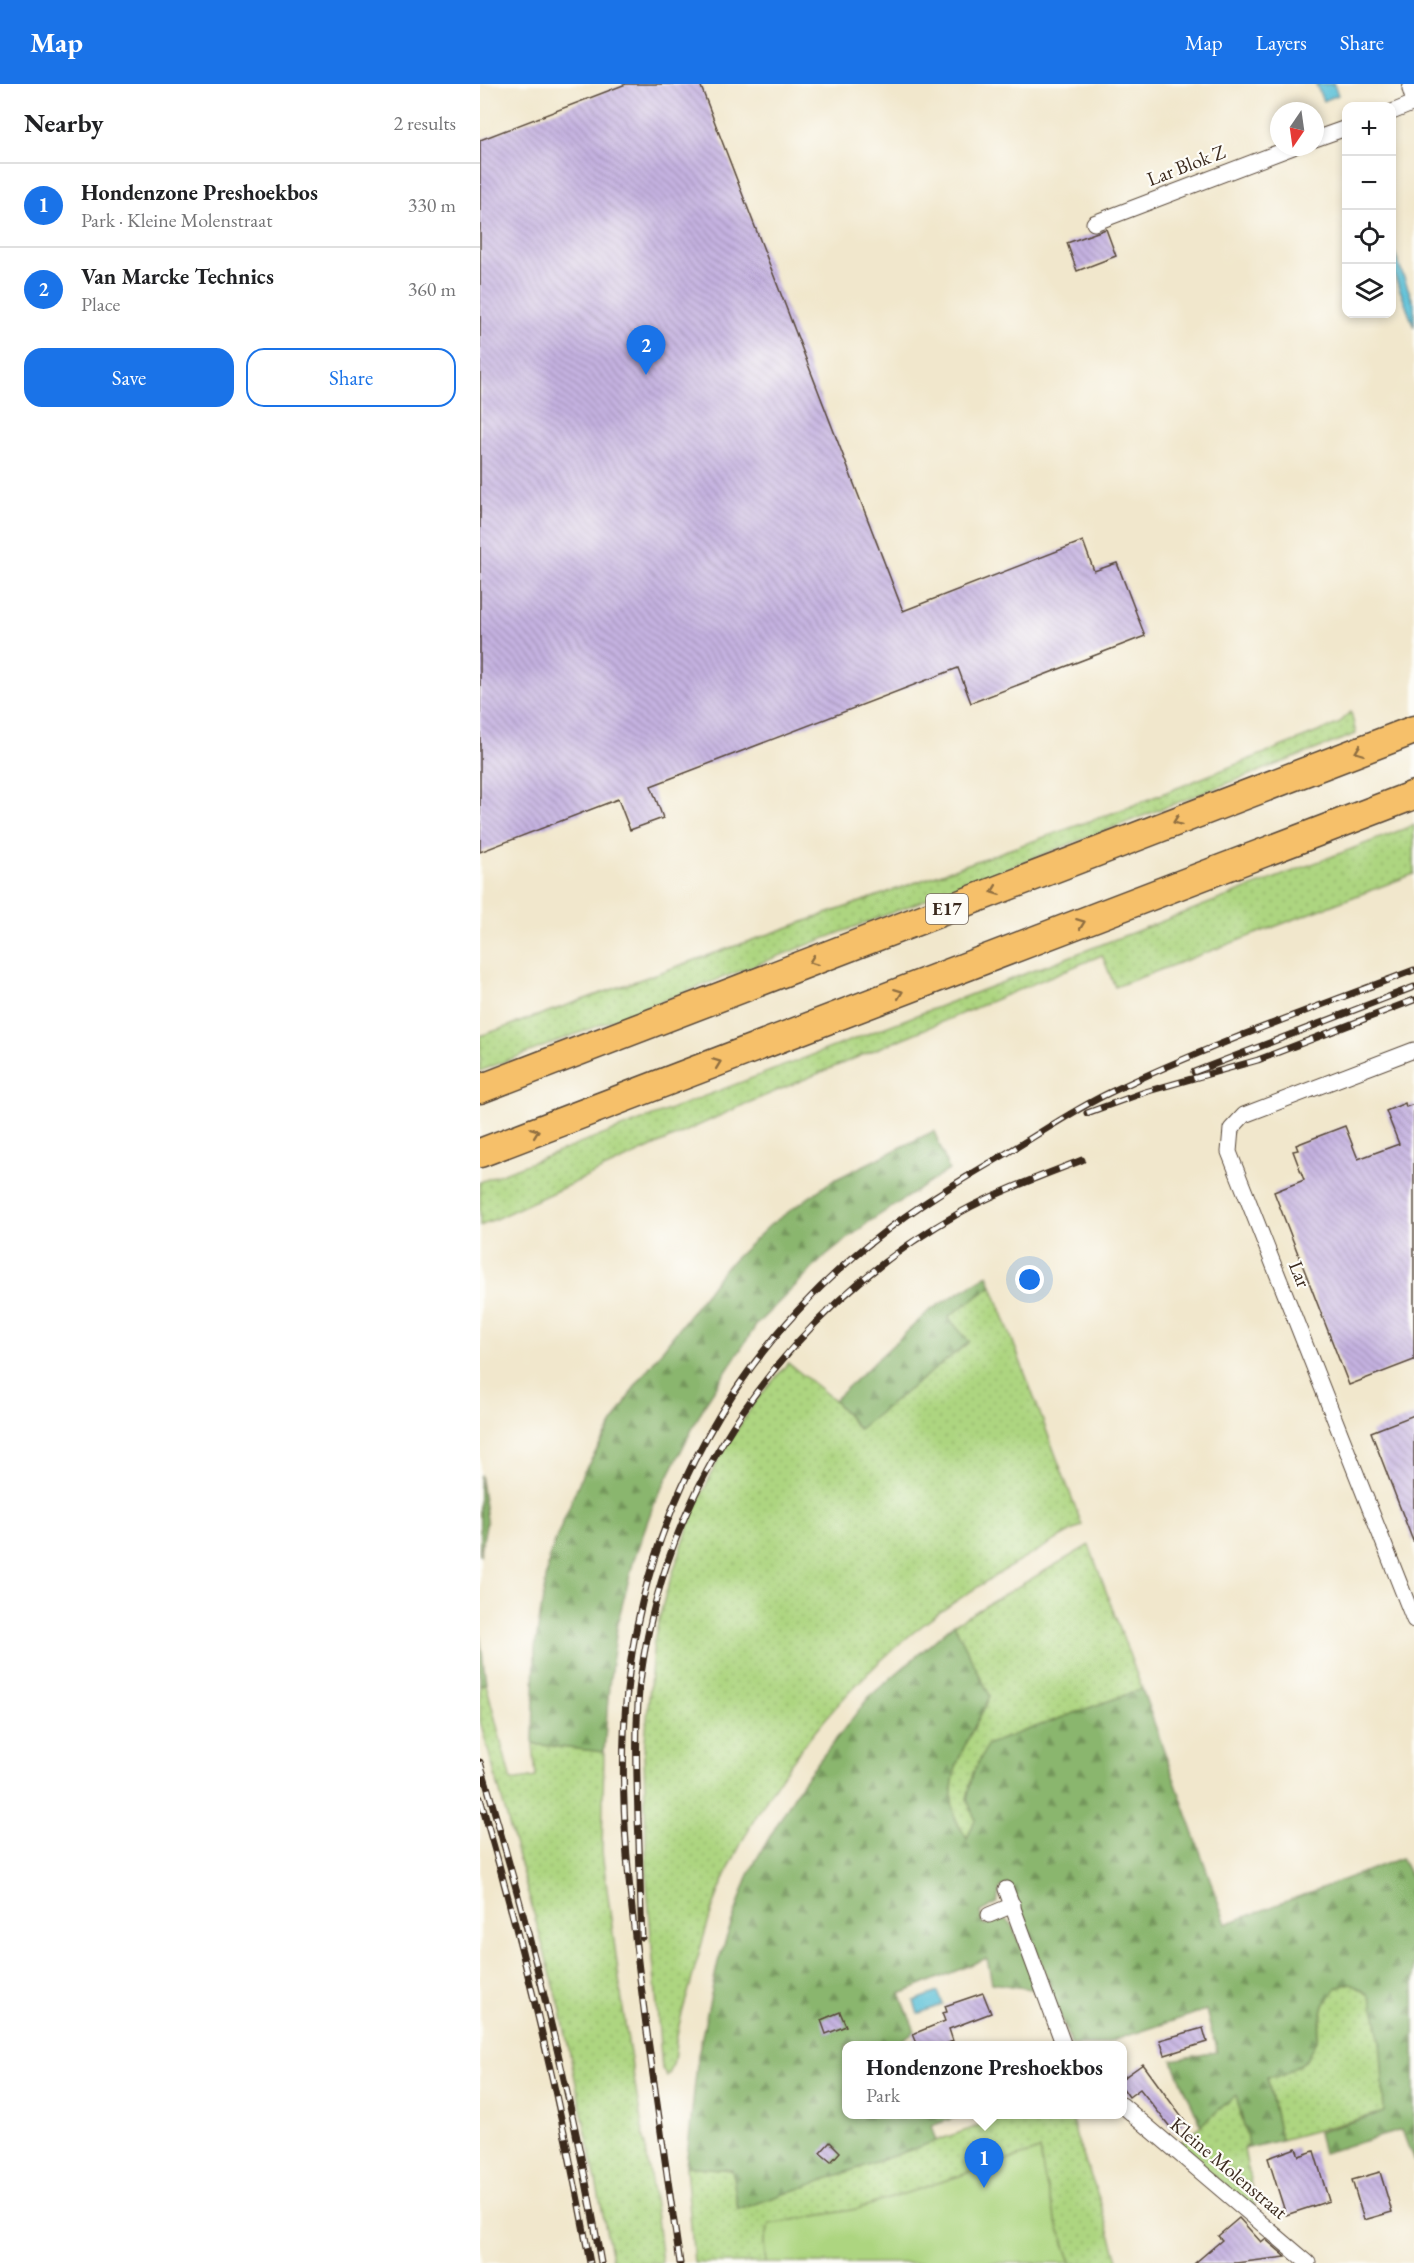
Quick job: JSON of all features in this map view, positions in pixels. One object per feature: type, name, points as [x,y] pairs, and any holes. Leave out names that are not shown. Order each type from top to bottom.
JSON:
[{"type":"highway","name":"E17","points":[[480,1089],[1414,730]]},
{"type":"highway","points":[[480,1153],[1414,795]]},
{"type":"street","points":[[1396,110],[1414,103],[1410,89],[1412,84]]},
{"type":"street","points":[[1324,136],[1342,130]]},
{"type":"street","name":"Lar Blok Z","points":[[1094,223],[1270,156]]},
{"type":"street","name":"Lar","points":[[1414,1050],[1244,1114],[1231,1129],[1229,1152],[1414,1620]]},
{"type":"street","points":[[1006,1889],[1062,2041]]},
{"type":"street","points":[[989,1915],[1012,1905]]},
{"type":"street","name":"Kleine Molenstraat","points":[[1127,2109],[1308,2263]]},
{"type":"green space","points":[[1351,712],[1356,734],[480,1071],[480,1036],[1124,809],[1338,724]]},
{"type":"green space","points":[[1414,825],[1414,874],[1115,987],[1102,955],[743,1105],[480,1226],[480,1182]]},
{"type":"green space","points":[[934,1131],[949,1170],[870,1221],[821,1260],[757,1324],[705,1404],[653,1506],[634,1559],[618,1621],[609,1685],[604,1752],[533,1744],[535,1648],[550,1554],[582,1475],[635,1386],[724,1269],[770,1225],[832,1181]]},
{"type":"green space","points":[[988,1275],[992,1286],[948,1317],[969,1342],[859,1429],[834,1400],[930,1310]]},
{"type":"green space","points":[[992,1286],[1082,1525],[972,1590],[910,1635],[850,1691],[796,1755],[751,1826],[716,1899],[682,2012],[674,2061],[667,2077],[662,2069],[647,1885],[644,1752],[654,1640],[665,1596],[694,1511],[720,1456],[755,1402],[788,1363],[834,1400],[858,1429],[968,1343],[948,1317]]},
{"type":"green space","points":[[480,1474],[487,1520],[480,1556]]},
{"type":"green space","points":[[1089,1545],[1142,1689],[988,1744],[967,1799],[976,1819],[967,1840],[954,1815],[952,1782],[961,1753],[990,1696],[954,1624]]},
{"type":"green space","points":[[954,1624],[990,1696],[962,1752],[953,1781],[954,1814],[967,1839],[975,1819],[967,1799],[973,1773],[988,1744],[1142,1689],[1226,1924],[1401,1858],[1414,1883],[1414,2162],[1402,2130],[1323,2153],[1318,2132],[1384,2112],[1379,2032],[1372,2002],[1364,1991],[1351,1983],[1336,1988],[1324,2005],[1316,2041],[1306,2060],[1282,2076],[1267,2077],[1281,2140],[1244,2149],[1249,2145],[1236,2095],[1201,2125],[1172,2060],[1217,2052],[1206,2010],[1111,2041],[1070,2041],[1041,1962],[1008,1884],[1000,1888],[997,1903],[980,1912],[985,1925],[1005,1919],[1011,1923],[1038,1990],[992,1983],[987,1958],[900,1994],[915,2031],[900,2041],[842,2041],[842,2119],[951,2119],[931,2126],[936,2141],[738,2210],[732,2170],[686,2166],[698,2055],[718,1962],[747,1879],[801,1784],[869,1697]]},
{"type":"green space","points":[[480,1635],[486,1683],[480,1685]]},
{"type":"green space","points":[[486,1683],[511,1781],[536,1777],[533,1744],[604,1752],[602,1852],[625,2023],[657,2218],[662,2263],[613,2263],[561,2011],[480,1721],[480,1685]]},
{"type":"green space","points":[[1351,1983],[1370,1997],[1378,2020],[1382,2052],[1384,2112],[1281,2140],[1267,2076],[1282,2076],[1316,2041],[1324,2005],[1336,1987]]},
{"type":"green space","points":[[1236,2094],[1249,2145],[1244,2149],[1256,2211],[1177,2146]]},
{"type":"green space","points":[[999,2119],[1072,2119],[1119,2263],[1071,2263],[1052,2207],[1042,2170],[1040,2150],[857,2209],[770,2224],[764,2243],[766,2263],[694,2263],[686,2166],[732,2170],[738,2210]]},
{"type":"green space","points":[[1040,2150],[1048,2193],[1071,2263],[766,2263],[764,2243],[770,2224],[857,2209]]},
{"type":"water","points":[[1316,84],[1334,84],[1338,95],[1323,101]]},
{"type":"water","points":[[1396,257],[1414,304],[1414,327],[1396,280]]},
{"type":"water","points":[[938,1992],[943,2004],[918,2014],[914,2001]]},
{"type":"building","points":[[626,84],[700,84],[903,611],[1083,541],[1094,571],[1117,563],[1145,636],[971,703],[958,668],[651,786],[663,818],[630,830],[618,799],[480,852],[480,140]]},
{"type":"building","points":[[1106,229],[1116,256],[1077,271],[1067,243]]},
{"type":"building","points":[[1405,1103],[1406,1107],[1414,1104],[1414,1360],[1349,1385],[1274,1192],[1304,1180],[1293,1151],[1298,1150],[1296,1145],[1345,1126],[1358,1159],[1399,1144],[1386,1111]]},
{"type":"building","points":[[1414,1415],[1414,1541],[1413,1541],[1371,1432]]},
{"type":"building","points":[[983,1993],[991,2013],[949,2029],[953,2041],[916,2041],[913,2034],[945,2021],[942,2013],[947,2012],[945,2006]]},
{"type":"building","points":[[840,2012],[846,2026],[826,2034],[821,2020]]},
{"type":"building","points":[[1203,2028],[1207,2042],[1165,2055],[1160,2040]]},
{"type":"building","points":[[1143,2064],[1186,2123],[1174,2132],[1140,2089],[1129,2097],[1127,2075]]},
{"type":"building","points":[[830,2142],[840,2152],[831,2162],[820,2153]]},
{"type":"building","points":[[1296,2148],[1299,2156],[1314,2151],[1329,2201],[1286,2215],[1268,2158]]},
{"type":"building","points":[[1380,2172],[1392,2212],[1364,2220],[1352,2180]]},
{"type":"building","points":[[1239,2218],[1261,2242],[1265,2239],[1286,2257],[1236,2263],[1195,2263],[1222,2240],[1218,2236]]},
{"type":"railway","points":[[680,2263],[631,1901],[624,1816],[624,1732],[627,1691],[637,1625],[654,1560],[677,1498],[706,1438],[741,1382],[781,1329],[827,1281],[893,1225],[925,1203],[1072,1113],[1111,1092],[1223,1043],[1414,970]]},
{"type":"railway","points":[[1194,1072],[1414,987]]},
{"type":"railway","points":[[1087,1113],[1145,1092],[1258,1060],[1414,1000]]},
{"type":"railway","points":[[642,1937],[637,1755],[639,1691],[652,1616],[674,1545],[704,1477],[742,1413],[787,1354],[839,1300],[897,1253],[961,1212],[1005,1191],[1082,1160]]},
{"type":"railway","points":[[480,1762],[516,1886],[548,2011],[577,2137],[601,2263]]},
{"type":"railway","points":[[480,1798],[541,2029],[590,2263]]},
{"type":"place","name":"Van Marcke Technics","points":[[646,375]]},
{"type":"place","name":"Hondenzone Preshoekbos","points":[[984,2188]]}]
